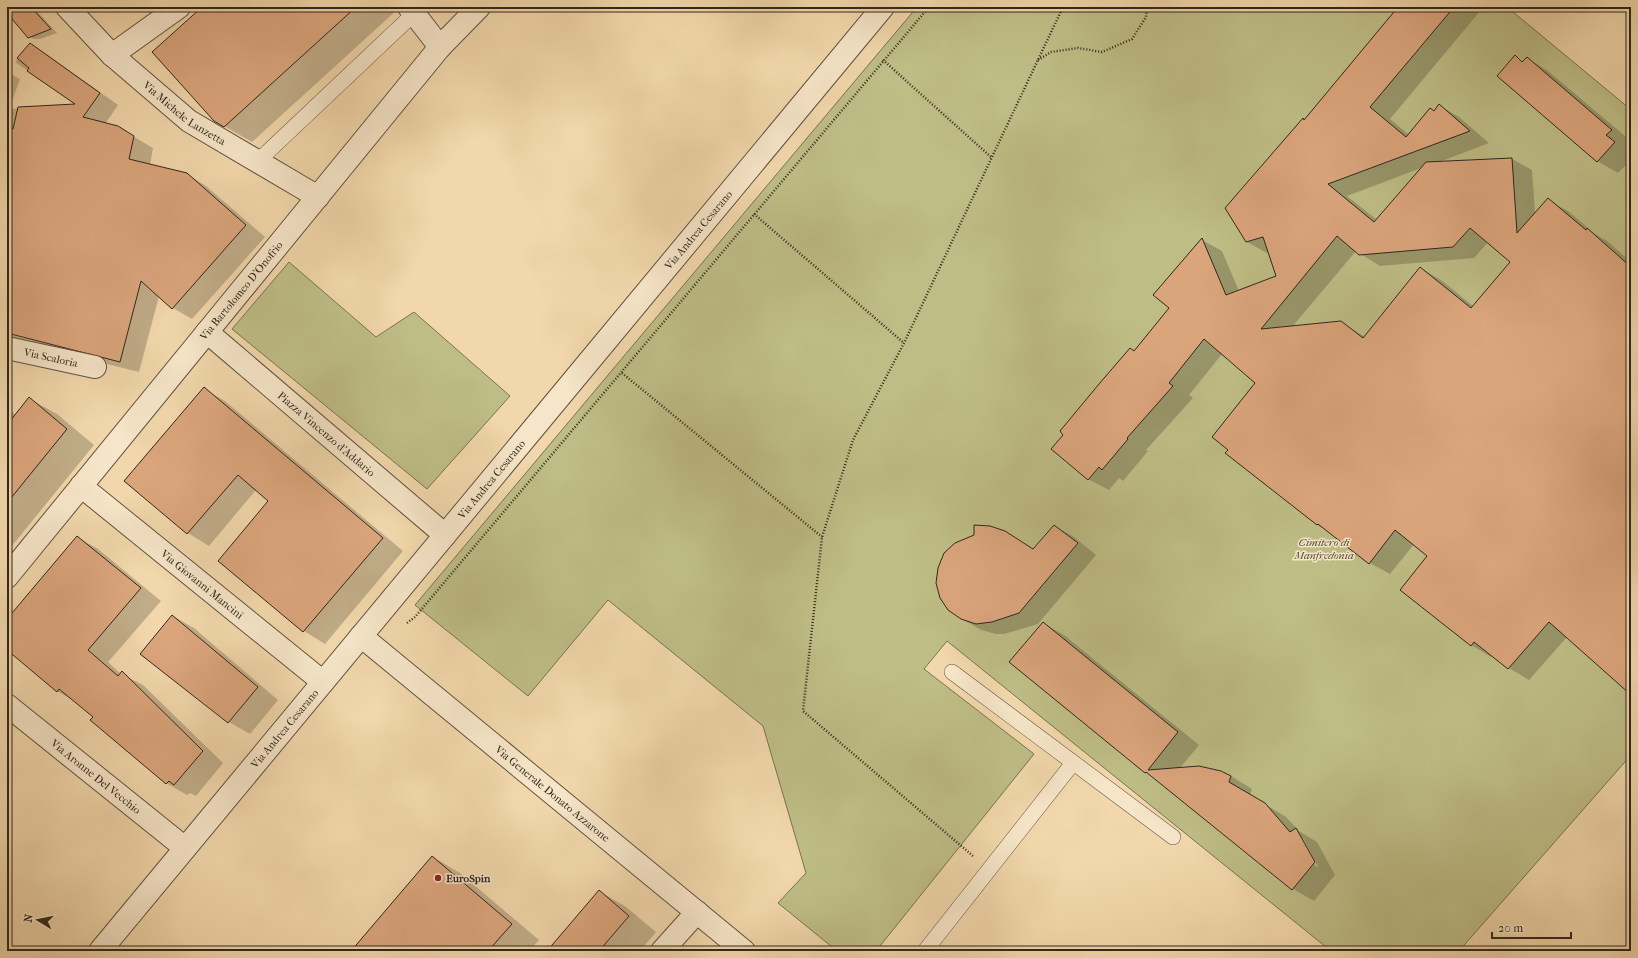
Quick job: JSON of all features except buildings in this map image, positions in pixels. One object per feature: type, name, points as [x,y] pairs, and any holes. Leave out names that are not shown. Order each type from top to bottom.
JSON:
[{"type":"street","name":"Via Michele Lanzetta","points":[[67,7],[112,55],[189,121],[318,196]]},
{"type":"street","points":[[112,55],[179,7]]},
{"type":"street","name":"Via Bartolomeo D'Onofrio","points":[[7,577],[440,48],[479,7]]},
{"type":"street","name":"Via Andrea Cesarano","points":[[100,951],[884,7]]},
{"type":"street","points":[[415,9],[440,48]]},
{"type":"street","name":"Piazza Vincenzo d'Addario","points":[[207,332],[445,535]]},
{"type":"street","name":"Via Scaloria","points":[[7,348],[95,367]]},
{"type":"street","name":"Via Giovanni Mancini","points":[[81,486],[323,682]]},
{"type":"street","name":"Via Generale Donato Azzarone","points":[[366,630],[744,951]]},
{"type":"street","name":"Via Aronne Del Vecchio","points":[[7,705],[185,848]]},
{"type":"street","points":[[662,951],[697,912]]},
{"type":"lane","points":[[258,161],[415,9]]},
{"type":"lane","points":[[952,672],[1173,837]]},
{"type":"lane","points":[[925,951],[1073,763]]},
{"type":"path","points":[[366,630],[394,631],[415,617],[929,7]]},
{"type":"path","points":[[989,870],[803,711],[822,537],[853,440],[904,343],[1063,7]]},
{"type":"path","points":[[1038,60],[1051,52],[1078,48],[1102,52],[1132,40],[1146,17],[1148,7]]},
{"type":"path","points":[[884,60],[992,158]]},
{"type":"path","points":[[754,214],[904,343]]},
{"type":"path","points":[[622,372],[822,537]]},
{"type":"green space","name":"Cimitero di Manfredonia","points":[[917,7],[1507,7],[1629,108],[1631,106],[1631,755],[1459,951],[1331,951],[947,641],[924,669],[1034,754],[876,951],[837,951],[778,903],[806,873],[763,726],[608,600],[528,696],[415,605]]},
{"type":"green space","points":[[289,262],[376,337],[414,312],[510,396],[427,489],[232,329]]},
{"type":"place","name":"EuroSpin","points":[[438,878]]}]
